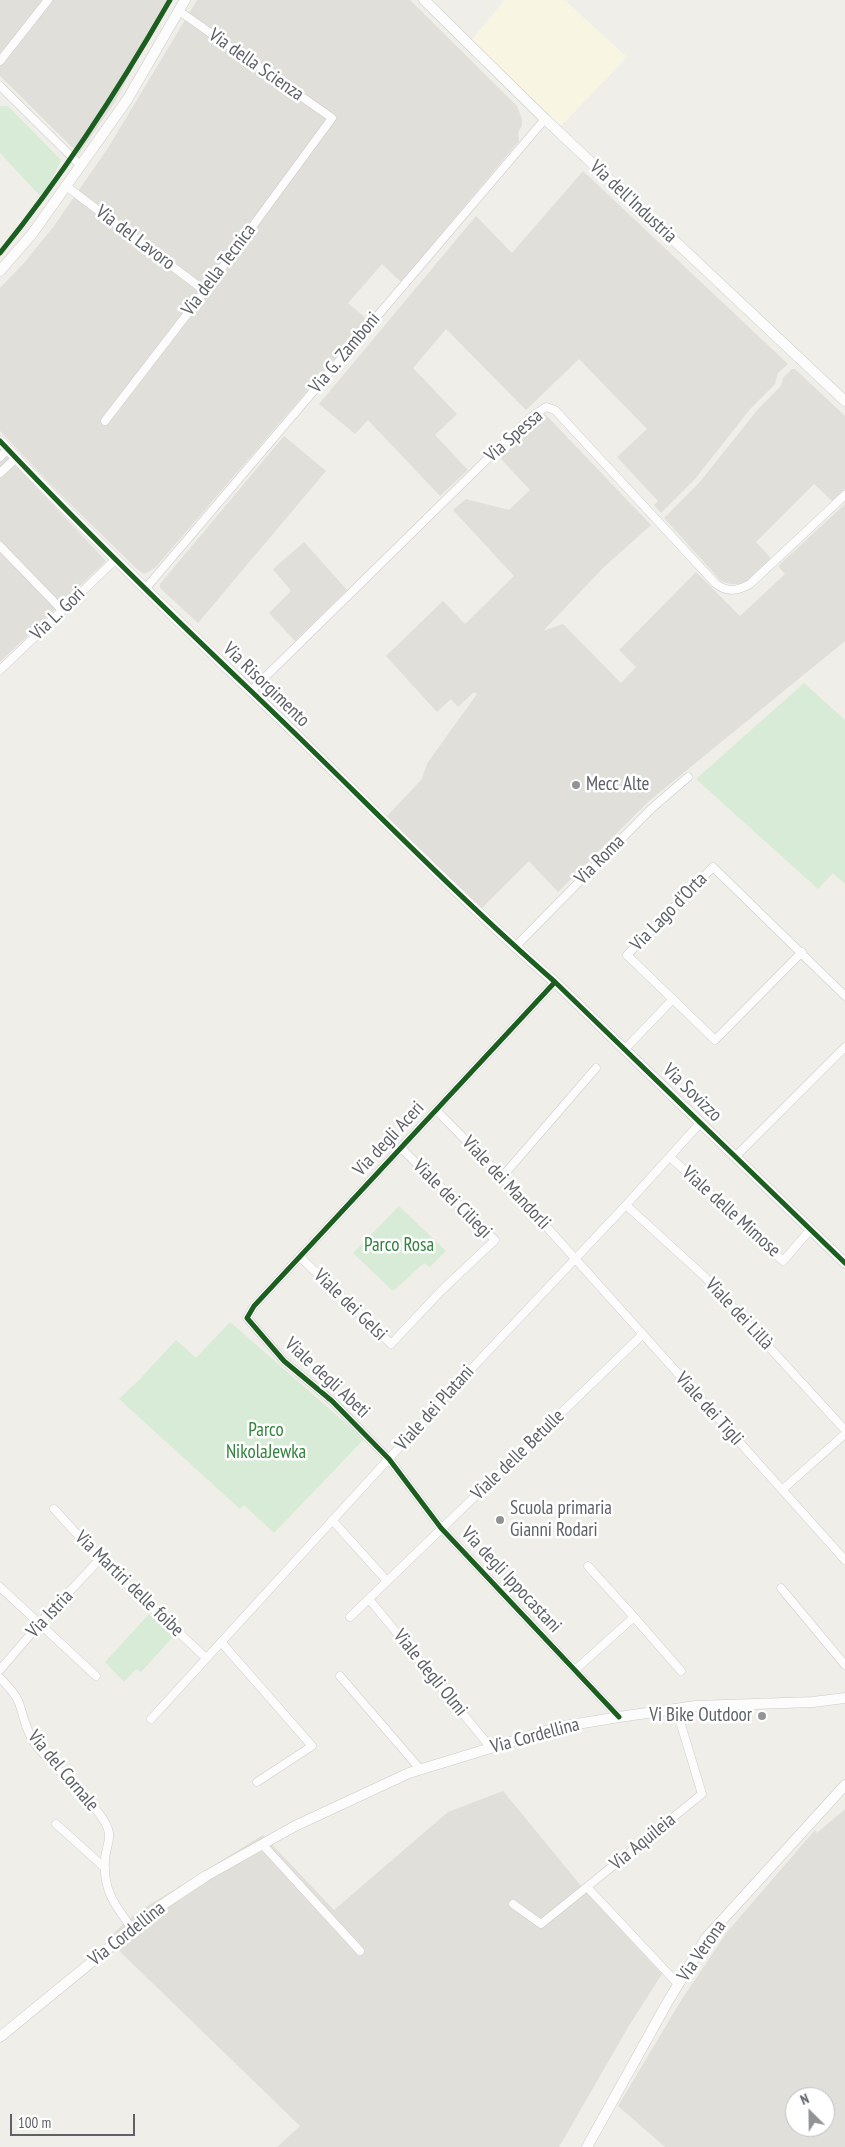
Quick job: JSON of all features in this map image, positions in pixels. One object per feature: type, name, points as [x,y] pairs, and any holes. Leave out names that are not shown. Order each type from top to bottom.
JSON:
[{"type":"street","points":[[0,61],[48,0]]},
{"type":"street","points":[[0,271],[32,234],[127,100],[185,0]]},
{"type":"street","name":"Via dell'Industria","points":[[424,0],[544,119],[845,401]]},
{"type":"street","name":"Via della Scienza","points":[[179,11],[332,118]]},
{"type":"street","points":[[0,86],[80,165]]},
{"type":"street","name":"Via della Tecnica","points":[[105,421],[332,118]]},
{"type":"street","name":"Via G. Zamboni","points":[[146,588],[544,119]]},
{"type":"street","name":"Via del Lavoro","points":[[66,186],[205,290]]},
{"type":"street","name":"Via Spessa","points":[[251,691],[531,417],[546,407],[555,410],[715,583],[727,590],[741,589],[750,584],[845,496]]},
{"type":"street","name":"Via Risorgimento","points":[[0,441],[116,559],[515,947]]},
{"type":"street","points":[[0,457],[8,449]]},
{"type":"street","points":[[0,473],[16,458]]},
{"type":"street","points":[[0,546],[62,610]]},
{"type":"street","name":"Via L. Gori","points":[[0,670],[116,559]]},
{"type":"street","name":"Via Roma","points":[[515,947],[647,812],[688,777]]},
{"type":"street","name":"Via Lago d'Orta","points":[[802,952],[715,1040],[627,955],[713,867],[802,952],[845,996]]},
{"type":"street","name":"Via Sovizzo","points":[[515,947],[555,982],[625,1049],[845,1263]]},
{"type":"street","name":"Via degli Aceri","points":[[247,1318],[254,1306],[555,982]]},
{"type":"street","points":[[625,1049],[673,999]]},
{"type":"street","points":[[736,1156],[845,1047]]},
{"type":"street","points":[[502,1177],[596,1068]]},
{"type":"street","name":"Viale dei Mandorli","points":[[436,1110],[502,1177],[574,1258]]},
{"type":"street","name":"Viale dei Platani","points":[[151,1718],[701,1122]]},
{"type":"street","name":"Viale dei Ciliegi","points":[[401,1148],[495,1240],[441,1291]]},
{"type":"street","name":"Viale delle Mimose","points":[[670,1157],[783,1261],[810,1230]]},
{"type":"street","name":"Viale dei Lillà","points":[[626,1205],[705,1277],[845,1430]]},
{"type":"street","name":"Viale dei Gelsi","points":[[300,1257],[391,1344],[441,1291]]},
{"type":"street","name":"Viale dei Tigli","points":[[574,1258],[845,1560]]},
{"type":"street","name":"Viale degli Abeti","points":[[247,1318],[284,1362],[332,1401],[388,1459]]},
{"type":"street","name":"Viale delle Betulle","points":[[350,1617],[643,1334]]},
{"type":"street","points":[[782,1490],[845,1434]]},
{"type":"street","name":"Via degli Ippocastani","points":[[388,1459],[442,1528],[619,1717]]},
{"type":"street","name":"Via Martiri delle foibe","points":[[54,1509],[100,1559],[206,1658]]},
{"type":"street","points":[[332,1520],[387,1581]]},
{"type":"street","name":"Via Istria","points":[[0,1670],[39,1624],[100,1559]]},
{"type":"street","points":[[588,1566],[681,1671]]},
{"type":"street","points":[[0,1586],[96,1676]]},
{"type":"street","points":[[781,1588],[845,1665]]},
{"type":"street","name":"Viale degli Olmi","points":[[369,1599],[491,1748]]},
{"type":"street","points":[[575,1670],[634,1617]]},
{"type":"street","points":[[220,1642],[312,1746],[257,1782]]},
{"type":"street","points":[[340,1676],[420,1770]]},
{"type":"street","name":"Via del Cornale","points":[[0,1678],[19,1702],[24,1723],[36,1745],[74,1786],[105,1824],[110,1834],[105,1868],[106,1888],[110,1898],[132,1929]]},
{"type":"street","name":"Via Cordellina","points":[[0,2038],[159,1907],[206,1876],[295,1826],[420,1770],[559,1727],[676,1708],[826,1700],[845,1697]]},
{"type":"street","name":"Via Aquileia","points":[[513,1904],[542,1924],[702,1794],[676,1708]]},
{"type":"street","name":"Via Verona","points":[[581,2147],[589,2144],[678,1984],[706,1938],[845,1785]]},
{"type":"street","name":"Via del Cornale","points":[[56,1824],[105,1868]]},
{"type":"street","points":[[262,1844],[360,1951]]},
{"type":"street","points":[[587,1887],[678,1984]]},
{"type":"shaded area","points":[[0,0],[168,0],[115,102],[79,154],[0,76]]},
{"type":"shaded area","points":[[197,0],[410,0],[517,106],[522,119],[522,125],[518,133],[519,141],[401,282],[382,264],[348,303],[368,320],[155,568],[144,574],[54,488],[0,431],[0,288],[24,263],[54,226],[108,148]]},
{"type":"shaded area","points":[[504,0],[565,0],[627,57],[561,126],[471,41]]},
{"type":"shaded area","points":[[583,171],[788,364],[778,373],[775,384],[751,408],[695,479],[661,513],[654,505],[658,501],[617,457],[647,429],[579,359],[526,410],[446,329],[413,368],[457,414],[435,435],[468,470],[440,496],[368,420],[355,434],[319,404],[476,216],[512,253]]},
{"type":"shaded area","points":[[792,369],[795,369],[845,416],[845,489],[832,501],[814,484],[756,542],[771,558],[748,580],[741,584],[730,584],[721,581],[664,518],[699,483],[759,408],[781,386],[783,378]]},
{"type":"shaded area","points":[[545,414],[651,525],[604,567],[543,631],[563,624],[621,683],[636,667],[619,650],[696,572],[740,616],[785,574],[778,566],[845,504],[845,641],[649,801],[558,892],[529,861],[482,908],[386,817],[421,780],[428,762],[477,694],[474,692],[458,707],[451,699],[437,712],[386,656],[443,601],[465,624],[514,576],[453,510],[466,499],[509,510],[530,490],[500,458]]},
{"type":"shaded area","points":[[284,436],[326,471],[198,623],[160,588],[160,584]]},
{"type":"shaded area","points":[[0,449],[106,561],[0,662]]},
{"type":"shaded area","points":[[304,542],[347,590],[295,641],[269,613],[291,591],[273,569]]},
{"type":"shaded area","points":[[503,1791],[587,1893],[662,1974],[630,2024],[559,2147],[277,2147],[300,2126],[107,1939],[136,1913],[263,1835],[334,1910],[448,1812]]},
{"type":"shaded area","points":[[845,1809],[845,2147],[665,2147],[618,2106],[682,1999],[727,1932],[815,1830],[817,1833]]},
{"type":"green space","points":[[0,106],[8,106],[61,160],[43,199],[0,153]]},
{"type":"green space","points":[[804,683],[845,720],[845,884],[833,873],[818,889],[696,779]]},
{"type":"green space","name":"Parco Rosa","points":[[399,1206],[446,1251],[430,1267],[424,1263],[393,1291],[353,1253]]},
{"type":"green space","name":"Parco NikolaJewka","points":[[230,1322],[364,1439],[274,1533],[244,1505],[240,1509],[119,1399],[176,1340],[196,1358]]},
{"type":"green space","points":[[149,1614],[173,1637],[141,1672],[136,1669],[124,1682],[105,1662]]},
{"type":"cycle path","points":[[0,253],[46,193],[90,130],[170,0]]},
{"type":"cycle path","points":[[0,441],[187,630],[845,1263]]},
{"type":"cycle path","points":[[555,982],[254,1306],[247,1318],[284,1361],[332,1401],[389,1459],[441,1528],[619,1717]]},
{"type":"place","name":"Mecc Alte","points":[[576,785]]},
{"type":"place","name":"Scuola primaria Gianni Rodari","points":[[500,1520]]},
{"type":"place","name":"Vi Bike Outdoor","points":[[762,1716]]}]
